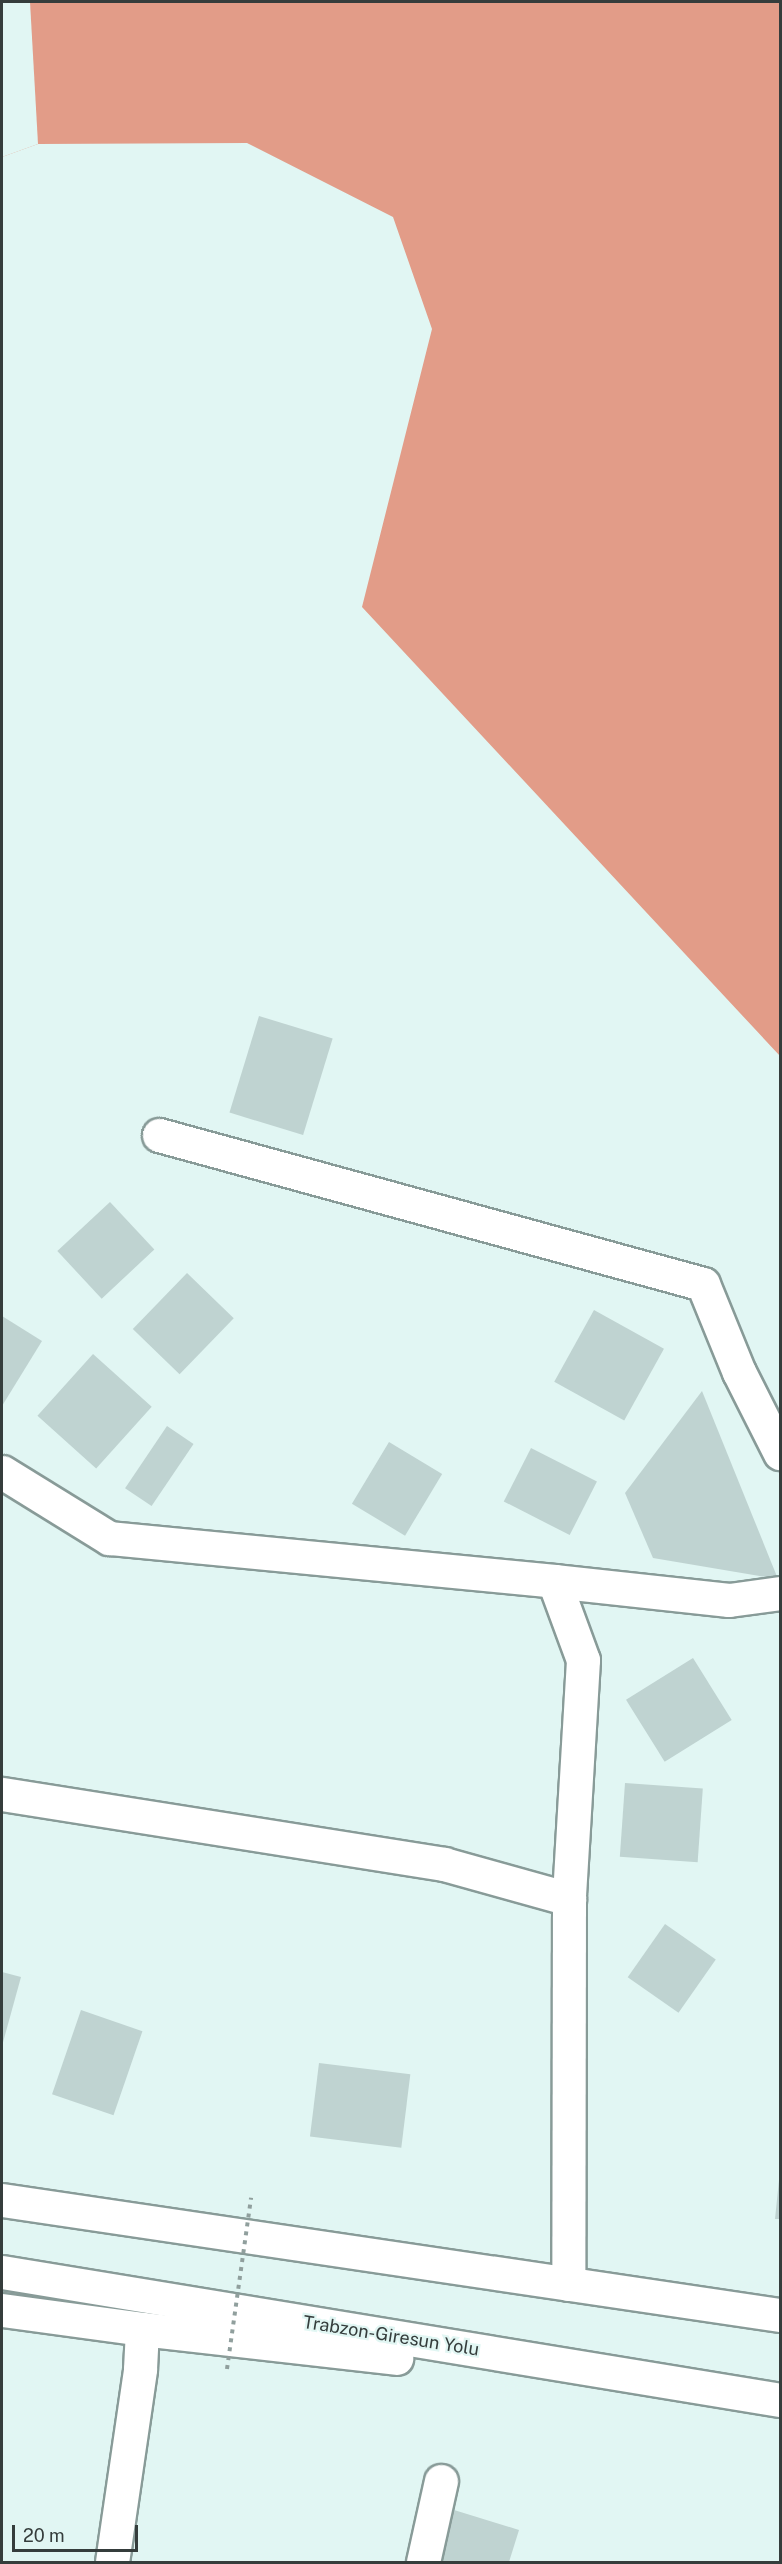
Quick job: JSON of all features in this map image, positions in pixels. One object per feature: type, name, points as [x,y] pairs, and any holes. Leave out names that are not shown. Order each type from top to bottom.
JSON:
[{"type":"main road","points":[[159,1135],[703,1284],[739,1372],[780,1453]]},
{"type":"main road","points":[[2,1472],[110,1538],[729,1600],[780,1593]]},
{"type":"main road","points":[[554,1581],[583,1660],[569,1899],[568,2284]]},
{"type":"main road","points":[[2,1794],[444,1864],[569,1899]]},
{"type":"main road","points":[[2,2181],[464,2270]]},
{"type":"main road","points":[[2,2200],[780,2315]]},
{"type":"main road","name":"Trabzon-Giresun Yolu","points":[[2,2272],[780,2401]]},
{"type":"main road","points":[[2,2310],[142,2329],[780,2401]]},
{"type":"main road","points":[[112,2562],[140,2369],[142,2329]]},
{"type":"main road","points":[[423,2562],[441,2481]]},
{"type":"path","points":[[227,2369],[251,2198]]},
{"type":"shaded area","points":[[2,2],[780,2],[780,1056],[362,607],[432,329],[393,217],[247,143],[38,144],[2,157]]},
{"type":"pier","points":[[2,2],[30,2],[38,144],[2,157]]},
{"type":"building","points":[[259,1016],[333,1039],[303,1135],[229,1113]]},
{"type":"building","points":[[110,1202],[154,1250],[102,1299],[57,1251]]},
{"type":"building","points":[[187,1273],[234,1318],[180,1374],[133,1329]]},
{"type":"building","points":[[594,1310],[664,1349],[624,1421],[554,1382]]},
{"type":"building","points":[[2,1316],[42,1341],[2,1406]]},
{"type":"building","points":[[93,1354],[152,1407],[96,1469],[37,1416]]},
{"type":"building","points":[[702,1391],[778,1579],[653,1558],[625,1493]]},
{"type":"building","points":[[167,1426],[194,1444],[152,1506],[125,1488]]},
{"type":"building","points":[[389,1442],[442,1474],[405,1536],[352,1504]]},
{"type":"building","points":[[531,1448],[597,1482],[570,1535],[504,1501]]},
{"type":"building","points":[[693,1658],[732,1720],[665,1762],[626,1700]]},
{"type":"building","points":[[625,1783],[703,1788],[698,1862],[620,1857]]},
{"type":"building","points":[[665,1924],[716,1960],[679,2013],[628,1977]]},
{"type":"building","points":[[2,1972],[21,1977],[2,2046]]},
{"type":"building","points":[[81,2010],[142,2031],[113,2115],[52,2094]]},
{"type":"building","points":[[319,2063],[410,2074],[401,2148],[310,2136]]},
{"type":"building","points":[[779,2180],[780,2219],[775,2219]]},
{"type":"building","points":[[454,2510],[519,2530],[509,2562],[438,2562]]}]
